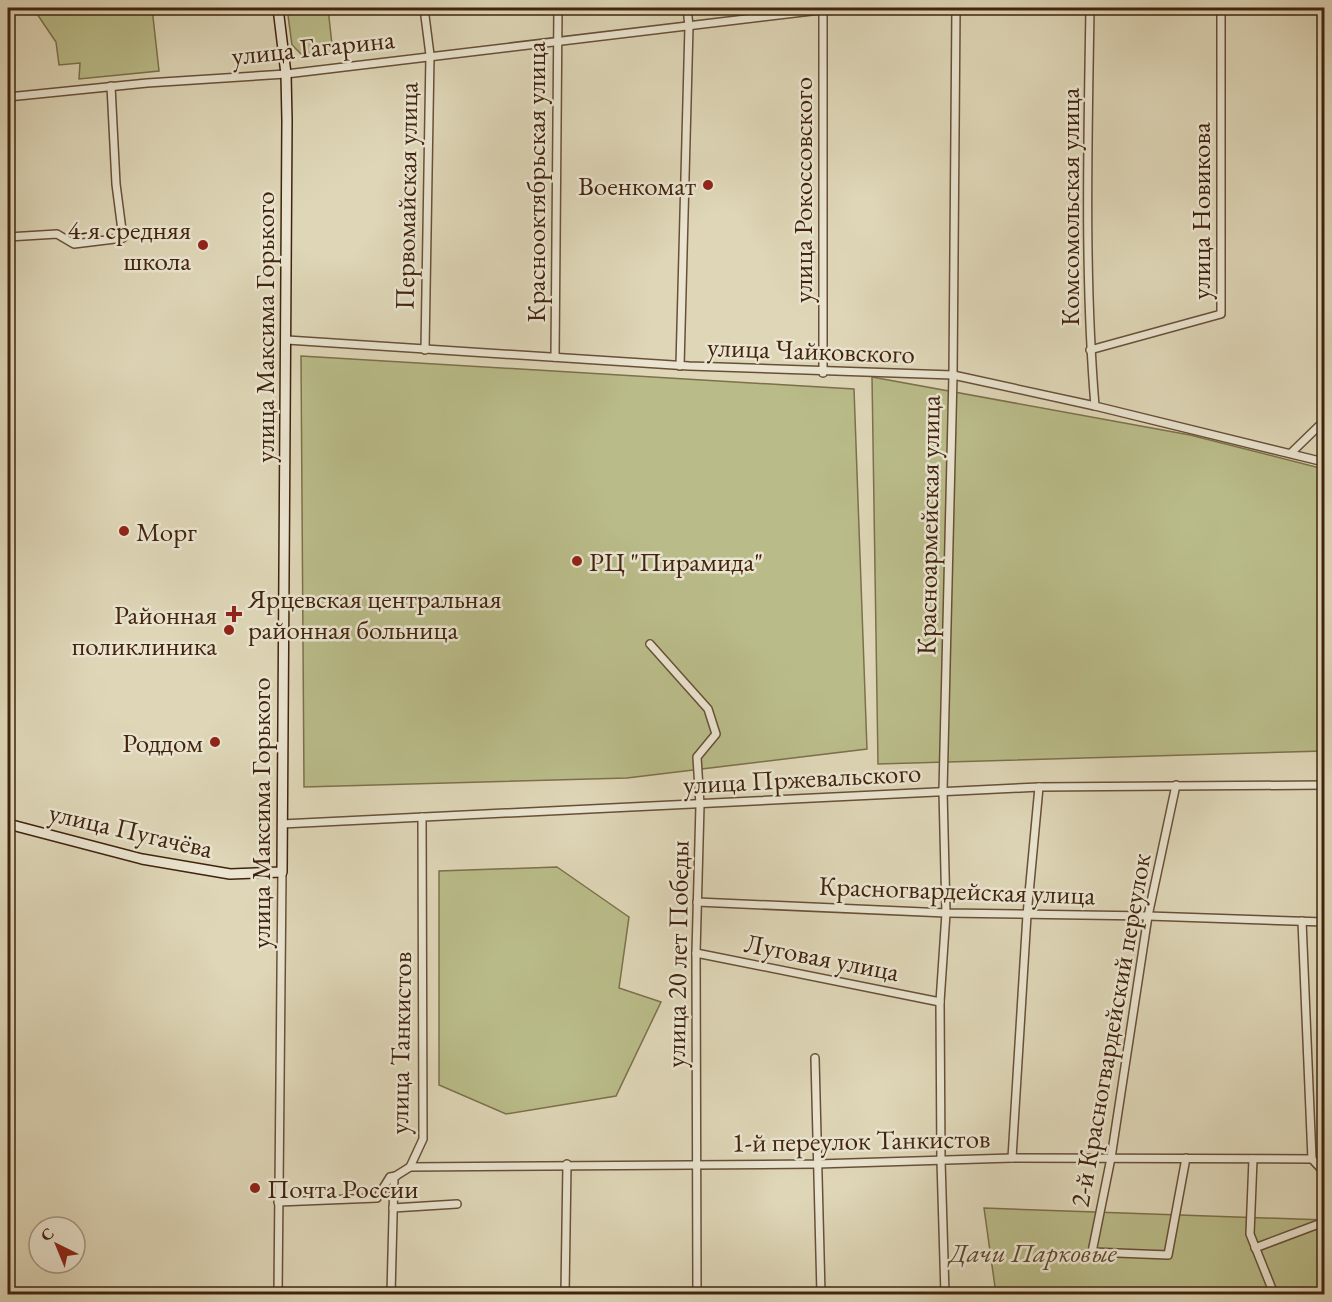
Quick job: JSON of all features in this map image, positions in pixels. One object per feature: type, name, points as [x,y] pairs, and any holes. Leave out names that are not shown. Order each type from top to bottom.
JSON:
[{"type":"street","name":"улица Максима Горького","points":[[278,8],[286,74],[287,340],[278,1294]]},
{"type":"street","name":"Первомайская улица","points":[[424,8],[430,55],[425,350]]},
{"type":"street","name":"Краснооктябрьская улица","points":[[555,357],[558,8]]},
{"type":"street","points":[[680,366],[689,26],[687,8]]},
{"type":"street","name":"улица Рокоссовского","points":[[823,8],[823,373]]},
{"type":"street","name":"улица Гагарина","points":[[8,96],[111,86],[286,74],[837,8]]},
{"type":"street","name":"Красноармейская улица","points":[[945,1294],[940,1002],[946,913],[943,791],[953,375],[956,8]]},
{"type":"street","name":"Комсомольская улица","points":[[1090,8],[1088,183],[1090,350],[1095,406]]},
{"type":"street","name":"улица Новикова","points":[[1090,350],[1221,314],[1221,8]]},
{"type":"street","points":[[8,237],[57,234],[74,244],[123,238],[116,184],[111,86]]},
{"type":"street","name":"улица Чайковского","points":[[287,340],[680,366],[823,373],[953,375],[1095,406],[1324,462]]},
{"type":"street","points":[[1291,453],[1324,421]]},
{"type":"street","name":"улица 20 лет Победы","points":[[650,644],[708,709],[716,734],[697,757],[700,805],[696,953],[697,1294]]},
{"type":"street","name":"2-й Красногвардейский переулок","points":[[1176,785],[1148,916],[1111,1158],[1092,1252],[1168,1255],[1186,1158]]},
{"type":"street","name":"улица Пржевальского","points":[[282,824],[1039,787],[1324,785]]},
{"type":"street","points":[[1012,1158],[1027,915],[1039,787]]},
{"type":"street","name":"улица Танкистов","points":[[278,1202],[377,1198],[390,1177],[410,1167],[423,1139],[422,817]]},
{"type":"street","name":"улица Пугачёва","points":[[8,824],[142,860],[230,874],[282,872]]},
{"type":"street","name":"Красногвардейская улица","points":[[697,902],[946,913],[1148,916],[1324,922]]},
{"type":"street","points":[[1302,921],[1312,1159],[1324,1172]]},
{"type":"street","name":"Луговая улица","points":[[696,953],[940,1002]]},
{"type":"street","points":[[814,1058],[821,1294]]},
{"type":"street","name":"1-й переулок Танкистов","points":[[410,1167],[696,1163],[816,1164],[1012,1158],[1312,1159]]},
{"type":"street","points":[[1253,1159],[1250,1234],[1274,1294]]},
{"type":"street","points":[[565,1294],[567,1164]]},
{"type":"street","points":[[392,1294],[393,1208],[396,1176]]},
{"type":"street","points":[[393,1208],[457,1204]]},
{"type":"street","points":[[1255,1248],[1324,1222]]},
{"type":"green space","points":[[33,8],[152,8],[159,71],[79,79],[80,63],[59,65],[56,42]]},
{"type":"green space","points":[[287,8],[328,8],[333,54],[305,58],[292,45]]},
{"type":"green space","points":[[301,356],[854,389],[867,749],[627,778],[304,787]]},
{"type":"green space","points":[[872,377],[1190,435],[1324,469],[1324,751],[878,764]]},
{"type":"green space","points":[[557,867],[629,917],[619,988],[661,1002],[616,1096],[506,1114],[439,1085],[439,871]]},
{"type":"green space","name":"Дачи Парковые","points":[[984,1208],[1324,1220],[1324,1294],[996,1294]]},
{"type":"place","name":"Военкомат","points":[[708,185]]},
{"type":"place","name":"4-я средняя школа","points":[[203,245]]},
{"type":"place","name":"Морг","points":[[124,531]]},
{"type":"place","name":"РЦ \"Пирамида\"","points":[[577,561]]},
{"type":"place","name":"Ярцевская центральная районная больница","points":[[234,614]]},
{"type":"place","name":"Районная поликлиника","points":[[229,630]]},
{"type":"place","name":"Роддом","points":[[215,742]]},
{"type":"place","name":"Почта России","points":[[255,1188]]}]
